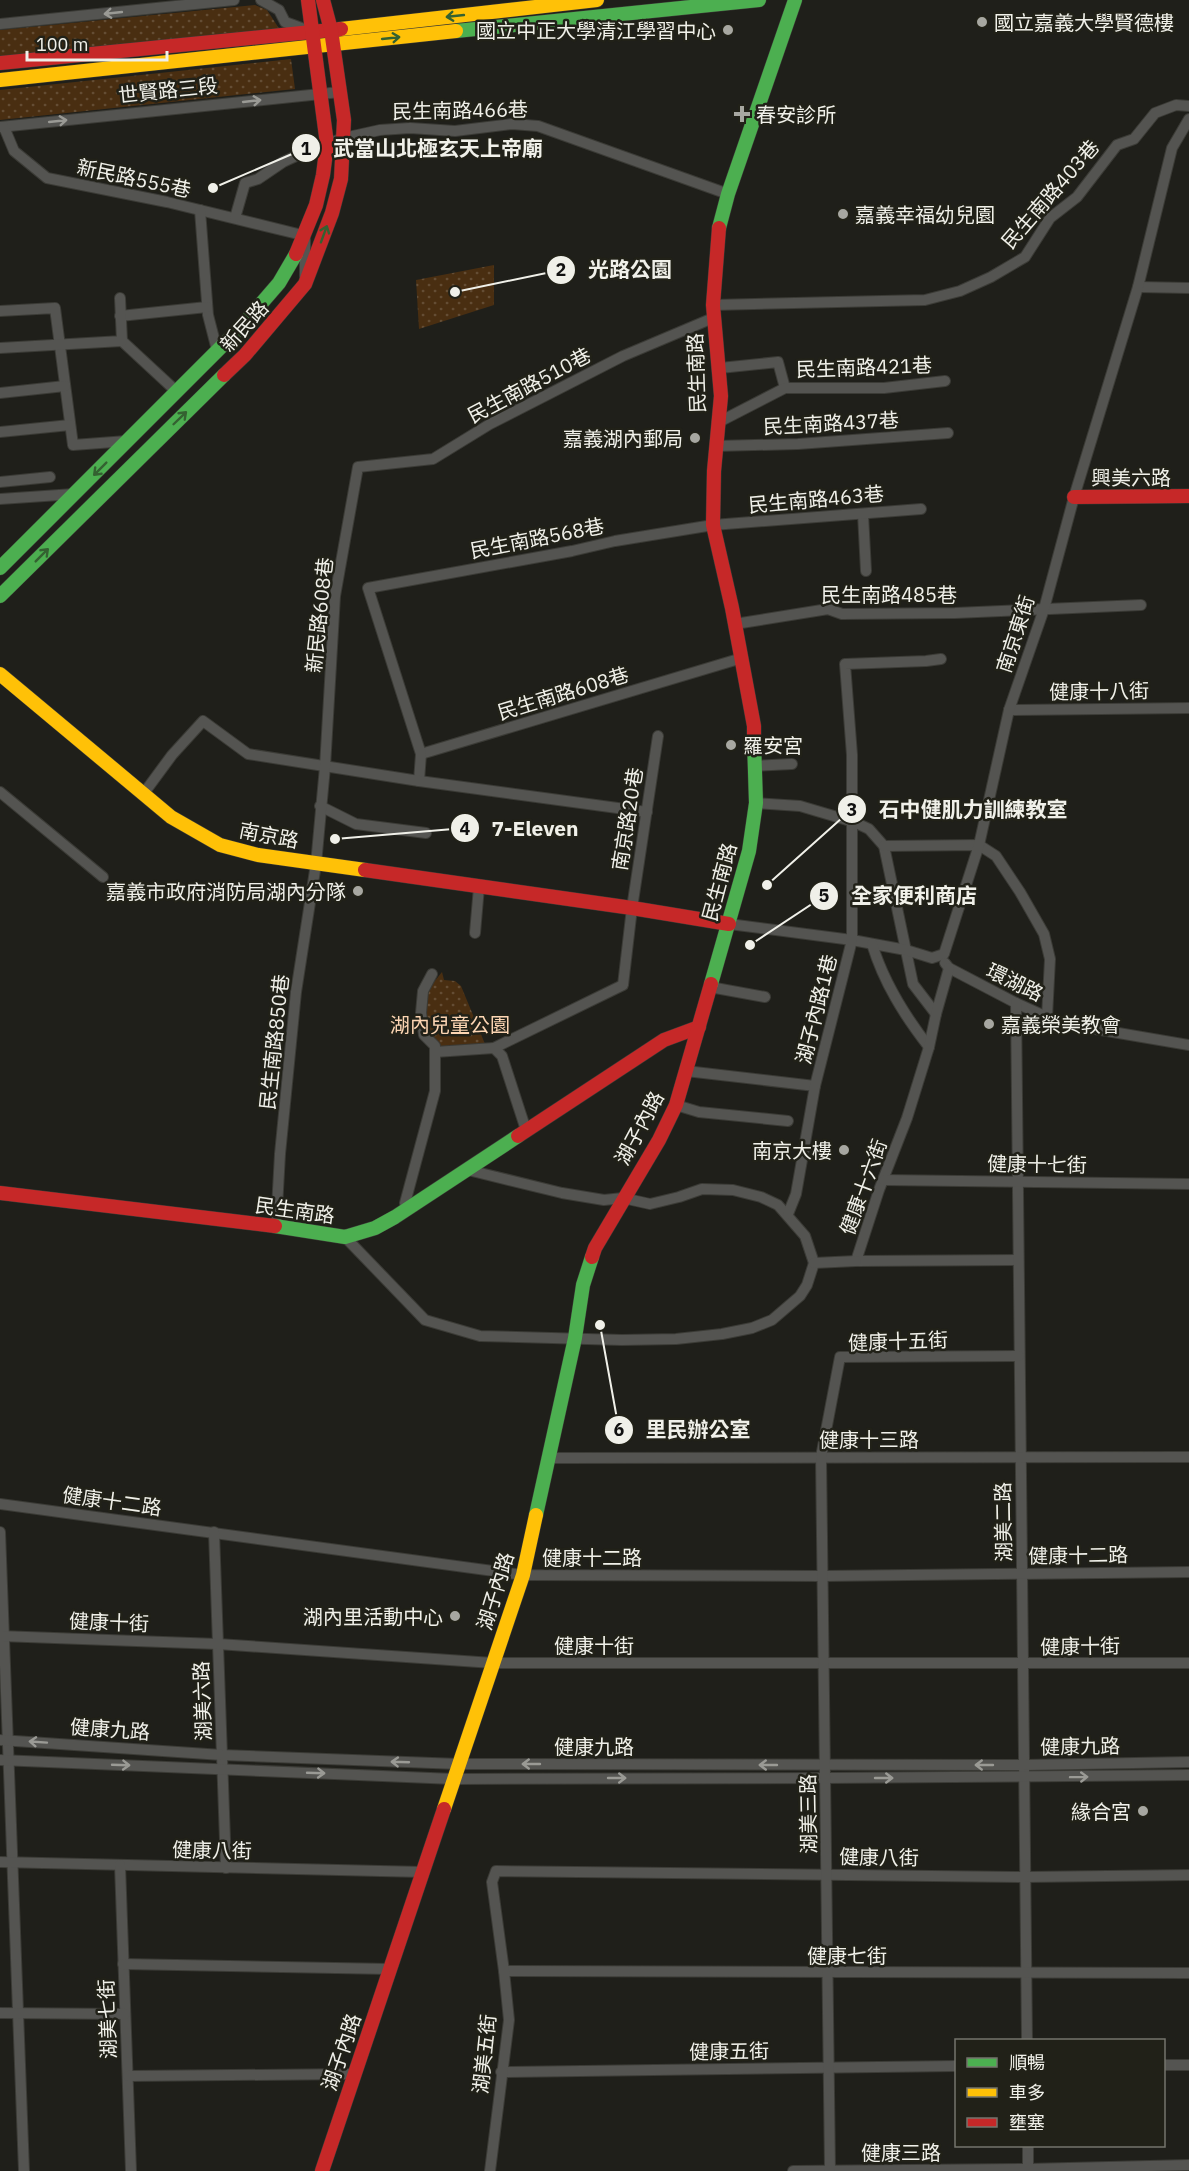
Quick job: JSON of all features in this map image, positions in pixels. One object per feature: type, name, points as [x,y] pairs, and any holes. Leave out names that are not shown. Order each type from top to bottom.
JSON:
[{"type":"street","points":[[0,24],[234,0]]},
{"type":"street","points":[[261,0],[279,9],[285,22],[313,32]]},
{"type":"street","name":"新民路","points":[[0,568],[260,308],[291,265],[305,240],[316,210],[325,168],[327,144],[308,0]]},
{"type":"street","name":"新民路","points":[[0,596],[245,355],[305,285],[332,213],[340,179],[344,138],[331,30],[323,0]]},
{"type":"street","points":[[0,63],[313,32],[597,0]]},
{"type":"street","name":"世賢路三段","points":[[0,80],[759,0]]},
{"type":"street","name":"民生南路","points":[[0,1193],[276,1226],[345,1237],[375,1228],[468,1170],[664,1040],[699,1027],[749,851],[756,804],[754,726],[742,658],[713,525],[717,423],[721,396],[713,311],[720,221],[795,0]]},
{"type":"street","name":"世賢路三段","points":[[2,127],[340,92]]},
{"type":"street","name":"民生南路403巷","points":[[713,311],[925,300],[960,291],[991,277],[1025,257],[1050,218],[1077,196],[1117,145],[1134,138],[1155,112],[1176,105],[1189,106]]},
{"type":"street","name":"南京東街","points":[[939,956],[944,954],[979,844],[1009,710],[1044,609],[1074,497],[1138,287],[1172,148],[1189,119]]},
{"type":"street","name":"民生南路466巷","points":[[235,218],[245,183],[258,179],[283,162],[327,144],[344,138],[394,128],[455,131],[512,124],[538,126],[728,194]]},
{"type":"street","name":"新民路555巷","points":[[2,127],[14,151],[47,178],[235,218],[298,234],[305,240]]},
{"type":"street","points":[[200,210],[207,307],[217,350]]},
{"type":"street","points":[[305,240],[305,285]]},
{"type":"street","points":[[1138,287],[1189,288]]},
{"type":"street","points":[[120,298],[122,341],[177,391]]},
{"type":"street","points":[[120,316],[207,307]]},
{"type":"street","points":[[0,311],[55,308],[73,445],[128,441]]},
{"type":"street","name":"民生南路510巷","points":[[358,466],[433,459],[490,424],[713,311]]},
{"type":"street","points":[[0,348],[122,341]]},
{"type":"street","name":"民生南路421巷","points":[[720,368],[778,362],[785,388]]},
{"type":"street","name":"民生南路421巷","points":[[717,423],[785,388],[884,388],[945,381]]},
{"type":"street","points":[[0,393],[65,386]]},
{"type":"street","points":[[0,432],[70,425]]},
{"type":"street","name":"民生南路437巷","points":[[716,446],[798,444],[948,433]]},
{"type":"street","name":"新民路608巷","points":[[321,806],[335,596],[358,466]]},
{"type":"street","points":[[0,482],[50,477]]},
{"type":"street","points":[[0,499],[75,494]]},
{"type":"street","name":"興美六路","points":[[1074,497],[1189,496]]},
{"type":"street","name":"民生南路463巷","points":[[713,525],[921,509]]},
{"type":"street","points":[[863,514],[866,571]]},
{"type":"street","name":"民生南路568巷","points":[[421,754],[368,588],[615,541],[713,525]]},
{"type":"street","name":"民生南路485巷","points":[[735,624],[828,609],[842,614],[1140,605]]},
{"type":"street","name":"民生南路608巷","points":[[421,754],[742,658]]},
{"type":"street","name":"湖子內路1巷","points":[[788,1214],[796,1194],[815,1086],[852,940],[854,822],[852,755],[845,664],[941,659]]},
{"type":"street","name":"南京路","points":[[0,674],[171,817],[220,845],[258,855],[315,864],[632,908],[729,924]]},
{"type":"street","name":"健康十八街","points":[[1009,710],[1189,708]]},
{"type":"street","points":[[144,793],[172,755],[203,721],[248,754],[419,782],[647,812]]},
{"type":"street","name":"南京路20巷","points":[[494,1048],[623,985],[632,908],[658,736]]},
{"type":"street","points":[[419,782],[421,754]]},
{"type":"street","points":[[754,766],[792,764]]},
{"type":"street","points":[[0,792],[103,877]]},
{"type":"street","points":[[756,804],[800,806],[854,822],[869,829],[884,846],[913,984],[936,1014]]},
{"type":"street","points":[[321,806],[356,824],[426,833]]},
{"type":"street","name":"民生南路850巷","points":[[276,1226],[280,1154],[294,1003],[315,864],[321,806]]},
{"type":"street","points":[[884,846],[979,844],[996,856],[1044,934],[1050,959],[1047,1017]]},
{"type":"street","points":[[475,933],[479,887]]},
{"type":"street","points":[[729,924],[852,940],[906,950],[932,958],[939,956]]},
{"type":"street","points":[[872,944],[881,971],[897,1001],[929,1047]]},
{"type":"street","name":"環湖路","points":[[939,956],[949,968],[1016,1004],[1060,1023],[1189,1045]]},
{"type":"street","name":"健康十六街","points":[[949,968],[929,1047],[907,1118],[856,1261],[1018,1260]]},
{"type":"street","points":[[407,1209],[405,1203],[435,1091],[435,1046],[424,1035],[421,1013],[423,991],[432,974]]},
{"type":"street","points":[[710,987],[765,997]]},
{"type":"street","name":"湖美二路","points":[[1016,1004],[1027,2039]]},
{"type":"street","name":"湖子內路","points":[[322,2171],[523,1575],[575,1338],[583,1285],[595,1248],[659,1140],[676,1106],[699,1027]]},
{"type":"street","points":[[435,1052],[494,1048],[502,1056],[526,1130]]},
{"type":"street","name":"湖子內路1巷","points":[[686,1071],[815,1086]]},
{"type":"street","points":[[676,1106],[699,1112],[788,1121]]},
{"type":"street","points":[[345,1237],[425,1320],[480,1336],[676,1339],[752,1328],[772,1320],[800,1296],[807,1285],[814,1263],[805,1236],[788,1214],[778,1205],[761,1197],[733,1190],[702,1189],[650,1204],[623,1198],[604,1200],[562,1193],[468,1170]]},
{"type":"street","name":"健康十七街","points":[[884,1180],[1189,1184]]},
{"type":"street","points":[[814,1263],[856,1261]]},
{"type":"street","name":"健康十五街","points":[[821,1457],[840,1357],[1019,1356]]},
{"type":"street","name":"湖美三路","points":[[821,1457],[830,2171]]},
{"type":"street","name":"健康十三路","points":[[549,1458],[1189,1457]]},
{"type":"street","name":"健康十二路","points":[[0,1504],[523,1575],[1189,1572]]},
{"type":"street","points":[[0,1532],[4,1760],[13,1863],[24,2171]]},
{"type":"street","name":"湖美六路","points":[[214,1532],[226,1868]]},
{"type":"street","name":"健康十街","points":[[2,1636],[218,1644],[493,1663],[1189,1663]]},
{"type":"street","name":"健康九路","points":[[4,1740],[222,1755],[459,1764],[1024,1765],[1189,1762]]},
{"type":"street","name":"健康九路","points":[[4,1760],[454,1779],[1189,1775]]},
{"type":"street","name":"健康八街","points":[[0,1862],[423,1872]]},
{"type":"street","name":"湖美七街","points":[[120,1865],[131,2171]]},
{"type":"street","name":"健康八街","points":[[496,1871],[1025,1877],[1189,1875]]},
{"type":"street","name":"湖美五街","points":[[490,2171],[509,2020],[492,1882],[496,1871]]},
{"type":"street","points":[[123,1964],[390,1970]]},
{"type":"street","name":"健康七街","points":[[504,1971],[1189,1973]]},
{"type":"street","points":[[0,2013],[125,2014]]},
{"type":"street","points":[[1165,2065],[1189,2065]]},
{"type":"street","name":"健康五街","points":[[501,2072],[955,2066]]},
{"type":"street","points":[[128,2076],[355,2074]]},
{"type":"street","points":[[1028,2147],[1028,2170]]},
{"type":"street","name":"健康三路","points":[[793,2171],[1028,2170],[1189,2165]]},
{"type":"green space","points":[[255,5],[267,10],[280,30],[0,57],[0,30]]},
{"type":"green space","points":[[291,59],[295,89],[0,120],[0,90]]},
{"type":"green space","points":[[494,265],[494,305],[419,329],[416,280]]},
{"type":"green space","name":"湖內兒童公園","points":[[442,972],[444,980],[455,981],[461,986],[485,1044],[439,1048],[427,1034],[423,1012],[426,992]]},
{"type":"traffic: fast","points":[[456,31],[759,0]]},
{"type":"traffic: fast","points":[[719,228],[728,194],[795,0]]},
{"type":"traffic: fast","points":[[0,568],[240,328],[279,283],[296,254]]},
{"type":"traffic: fast","points":[[0,596],[224,375]]},
{"type":"traffic: fast","points":[[711,984],[749,851],[756,803],[754,741]]},
{"type":"traffic: fast","points":[[275,1226],[345,1237],[375,1228],[518,1136]]},
{"type":"traffic: fast","points":[[536,1515],[575,1338],[583,1285],[592,1257]]},
{"type":"traffic: slow","points":[[341,29],[597,0]]},
{"type":"traffic: slow","points":[[0,80],[456,31]]},
{"type":"traffic: slow","points":[[0,674],[171,817],[220,845],[258,855],[365,870]]},
{"type":"traffic: slow","points":[[444,1809],[523,1575],[536,1515]]},
{"type":"traffic: jam","points":[[296,254],[316,205],[327,144],[308,0]]},
{"type":"traffic: jam","points":[[224,375],[245,355],[305,284],[332,213],[341,179],[344,120],[331,30],[323,0]]},
{"type":"traffic: jam","points":[[0,63],[341,29]]},
{"type":"traffic: jam","points":[[719,228],[713,305],[721,396],[714,471],[713,525],[732,608],[754,726],[754,741]]},
{"type":"traffic: jam","points":[[1074,497],[1189,496]]},
{"type":"traffic: jam","points":[[365,870],[729,924]]},
{"type":"traffic: jam","points":[[592,1257],[595,1248],[659,1140],[676,1105],[711,984]]},
{"type":"traffic: jam","points":[[518,1136],[664,1040],[699,1027]]},
{"type":"traffic: jam","points":[[0,1193],[275,1226]]},
{"type":"traffic: jam","points":[[322,2171],[444,1809]]},
{"type":"place","name":"國立嘉義大學賢德樓","points":[[982,22]]},
{"type":"place","name":"國立中正大學清江學習中心","points":[[728,30]]},
{"type":"place","name":"春安診所","points":[[742,114]]},
{"type":"place","name":"武當山北極玄天上帝廟","points":[[213,188]]},
{"type":"place","name":"嘉義幸福幼兒園","points":[[843,214]]},
{"type":"place","name":"光路公園","points":[[455,292]]},
{"type":"place","name":"嘉義湖內郵局","points":[[695,438]]},
{"type":"place","name":"羅安宮","points":[[731,745]]},
{"type":"place","name":"7-Eleven","points":[[335,839]]},
{"type":"place","name":"石中健肌力訓練教室","points":[[767,885]]},
{"type":"place","name":"嘉義市政府消防局湖內分隊","points":[[358,891]]},
{"type":"place","name":"全家便利商店","points":[[750,945]]},
{"type":"place","name":"嘉義榮美教會","points":[[989,1024]]},
{"type":"place","name":"南京大樓","points":[[844,1150]]},
{"type":"place","name":"里民辦公室","points":[[600,1325]]},
{"type":"place","name":"湖內里活動中心","points":[[455,1616]]},
{"type":"place","name":"緣合宮","points":[[1143,1811]]}]
